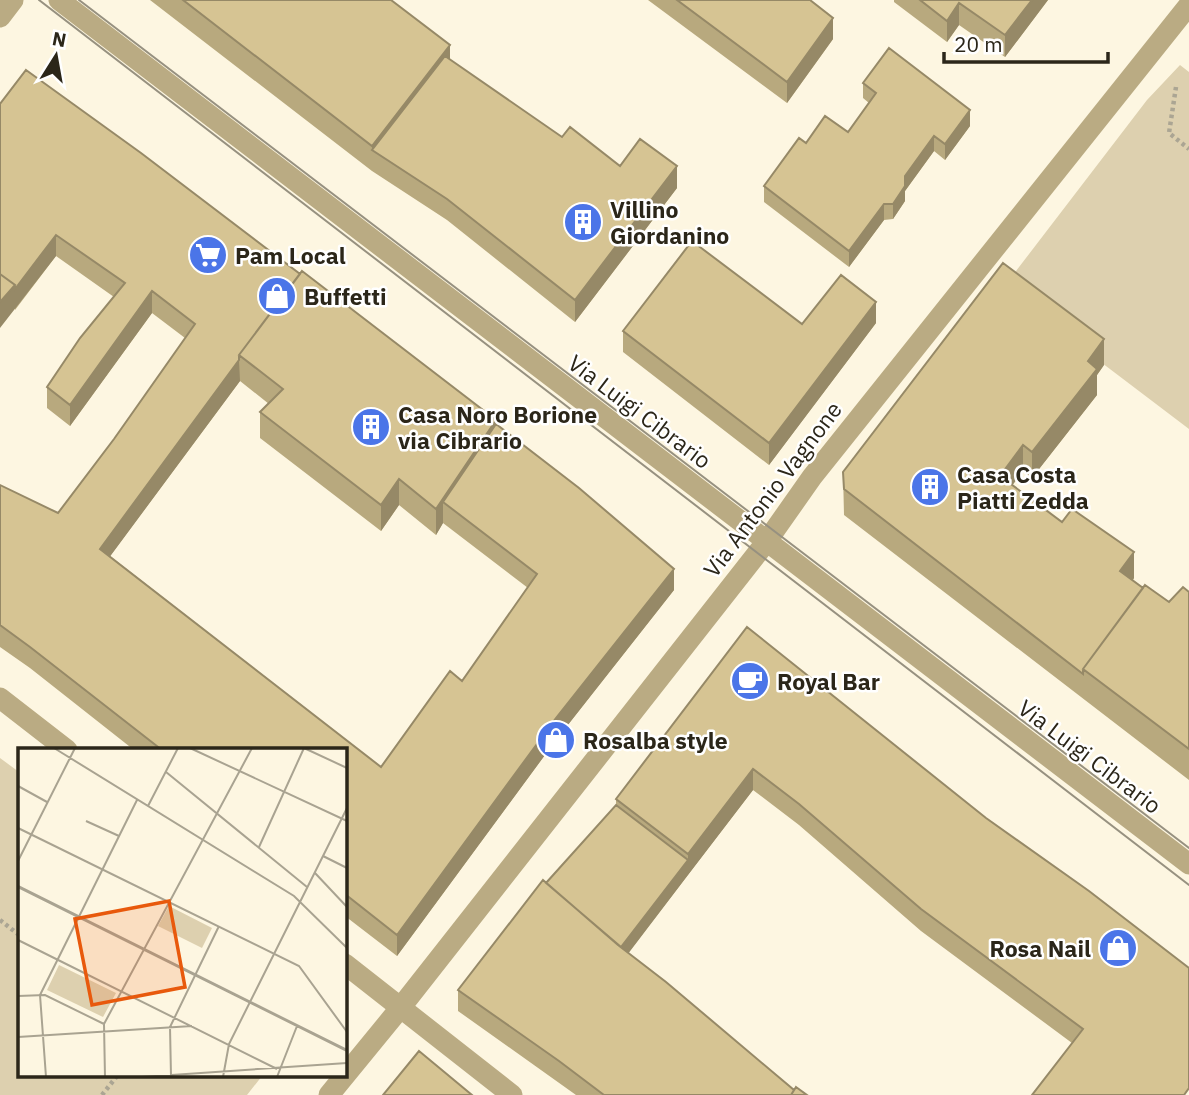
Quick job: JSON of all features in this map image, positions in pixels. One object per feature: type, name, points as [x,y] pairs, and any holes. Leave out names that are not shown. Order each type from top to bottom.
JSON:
[{"type":"street","points":[[0,17],[13,0]]},
{"type":"street","name":"Via Luigi Cibrario","points":[[59,0],[1189,864]]},
{"type":"street","name":"Via Antonio Vagnone","points":[[346,1074],[767,541],[812,477],[1189,5]]},
{"type":"street","points":[[0,698],[64,748]]},
{"type":"street","points":[[346,965],[512,1095]]},
{"type":"street","name":"Via Antonio Vagnone","points":[[329,1095],[343,1078]]},
{"type":"path","points":[[1178,78],[1169,133],[1189,149]]},
{"type":"path","points":[[0,920],[18,934]]},
{"type":"path","points":[[102,1095],[115,1078]]},
{"type":"shaded area","points":[[1180,65],[1189,72],[1189,429],[1003,288],[1147,100]]},
{"type":"shaded area","points":[[0,758],[18,771],[18,1078],[260,1078],[247,1095],[0,1095]]},
{"type":"building","points":[[183,0],[391,0],[450,45],[372,146]]},
{"type":"building","points":[[677,0],[810,0],[833,18],[787,82]]},
{"type":"building","points":[[920,0],[1032,0],[1005,35],[959,3],[947,21]]},
{"type":"building","points":[[889,48],[970,110],[945,144],[934,136],[905,176],[905,186],[893,204],[884,204],[849,251],[764,186],[799,138],[806,143],[825,116],[848,132],[876,93],[863,83]]},
{"type":"building","points":[[445,56],[562,137],[570,127],[620,166],[640,139],[677,166],[575,300],[447,199],[372,150]]},
{"type":"building","points":[[26,70],[141,153],[300,274],[100,549],[381,767],[450,671],[462,681],[537,574],[443,502],[496,424],[579,488],[674,569],[556,718],[397,935],[346,895],[346,748],[159,748],[0,625],[0,485],[58,513],[195,324],[152,291],[70,405],[47,387],[80,338],[125,283],[56,235],[15,289],[15,285],[0,274],[0,104]]},
{"type":"building","points":[[692,241],[802,324],[841,275],[876,302],[769,443],[623,331]]},
{"type":"building","name":"Casa Costa Piatti Zedda","points":[[1003,263],[1104,339],[1088,361],[1097,369],[1032,452],[1023,445],[1000,476],[1062,522],[1072,509],[1134,552],[1120,571],[1143,588],[1083,669],[1083,674],[844,489],[843,472]]},
{"type":"building","name":"Casa Noro Borione via Cibrario","points":[[302,271],[496,420],[436,509],[399,479],[381,505],[260,412],[283,389],[239,355]]},
{"type":"building","points":[[0,274],[15,285],[0,302]]},
{"type":"building","points":[[1145,585],[1169,602],[1183,587],[1189,592],[1189,749],[1083,669]]},
{"type":"building","points":[[747,627],[986,818],[1089,891],[1189,968],[1189,1088],[1184,1095],[1032,1095],[1083,1029],[921,909],[799,804],[753,769],[688,854],[616,799]]},
{"type":"building","points":[[616,805],[688,860],[621,947],[546,883]]},
{"type":"building","points":[[543,880],[794,1090],[791,1095],[604,1095],[458,990]]},
{"type":"building","points":[[419,1051],[472,1095],[383,1095]]},
{"type":"building","points":[[796,1087],[807,1095],[791,1095]]},
{"type":"tram line","points":[[39,0],[1189,885]]},
{"type":"tram line","points":[[79,0],[1189,848]]},
{"type":"place","name":"Villino Giordanino","points":[[583,222]]},
{"type":"place","name":"Pam Local","points":[[208,255]]},
{"type":"place","name":"Buffetti","points":[[277,296]]},
{"type":"place","name":"Casa Noro Borione via Cibrario","points":[[371,427]]},
{"type":"place","name":"Casa Costa Piatti Zedda","points":[[930,487]]},
{"type":"place","name":"Royal Bar","points":[[750,681]]},
{"type":"place","name":"Rosalba style","points":[[556,740]]},
{"type":"place","name":"Rosa Nail","points":[[1118,948]]}]
